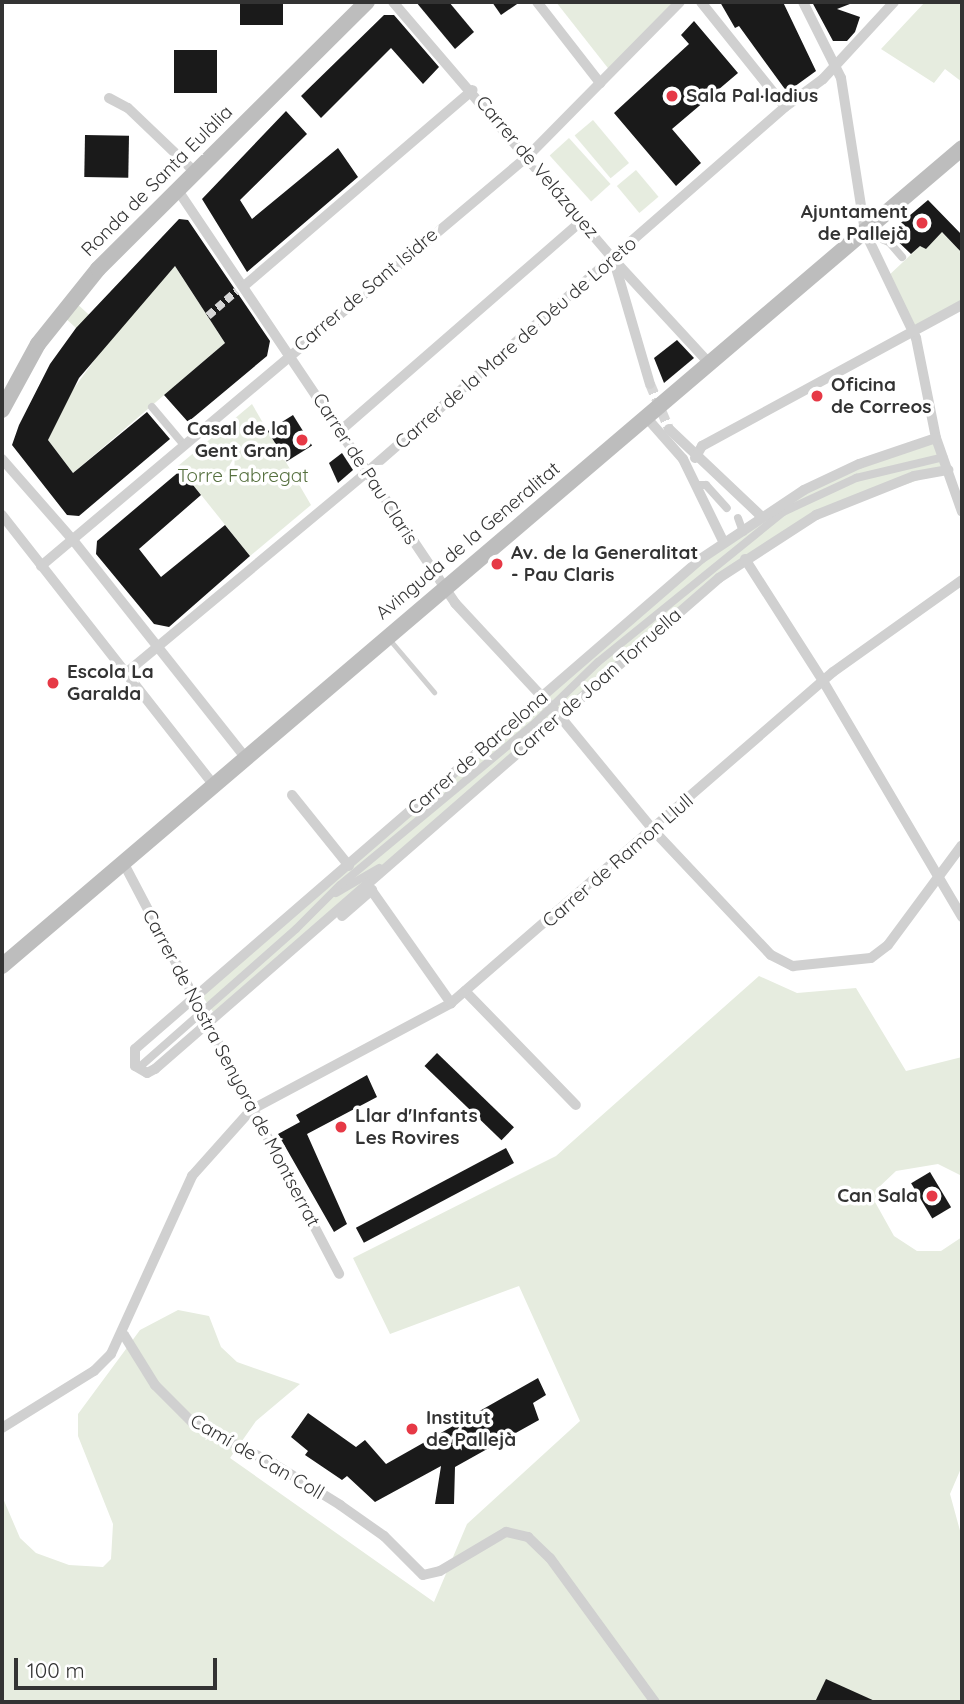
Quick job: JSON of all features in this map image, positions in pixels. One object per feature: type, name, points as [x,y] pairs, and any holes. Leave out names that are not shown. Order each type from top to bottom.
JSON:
[{"type":"main road","name":"Ronda de Santa Eulàlia","points":[[2,410],[25,363],[98,269],[367,2]]},
{"type":"main road","name":"Avinguda de la Generalitat","points":[[2,966],[962,148]]},
{"type":"street","name":"Carrer de Velázquez","points":[[393,2],[473,90],[613,259],[709,363]]},
{"type":"street","points":[[537,2],[600,83]]},
{"type":"street","name":"Carrer de Sant Isidre","points":[[41,566],[289,354],[528,156],[680,2]]},
{"type":"street","points":[[701,2],[785,107]]},
{"type":"street","points":[[803,2],[837,66],[865,232],[912,333],[936,438],[962,512]]},
{"type":"street","name":"Carrer de la Mare de Déu de Loreto","points":[[126,673],[368,472],[785,107],[837,66],[889,4]]},
{"type":"street","points":[[241,288],[473,90]]},
{"type":"street","points":[[109,98],[128,108],[194,171]]},
{"type":"street","name":"Carrer de Pau Claris","points":[[177,189],[445,590],[555,711],[654,831],[771,955],[793,965],[859,961],[881,953],[962,845]]},
{"type":"street","points":[[340,431],[582,221]]},
{"type":"street","points":[[865,232],[899,249]]},
{"type":"street","points":[[613,259],[650,384]]},
{"type":"street","points":[[626,305],[632,298],[647,295]]},
{"type":"street","points":[[695,458],[702,446],[962,304]]},
{"type":"street","points":[[152,407],[184,445]]},
{"type":"street","points":[[646,418],[683,459],[723,541]]},
{"type":"street","points":[[669,429],[695,458],[761,516]]},
{"type":"street","name":"Carrer de Barcelona","points":[[203,1019],[155,1069],[147,1073],[135,1066],[135,1049],[542,698],[631,615],[723,541],[749,532],[761,516],[859,464],[936,438]]},
{"type":"street","points":[[143,1064],[203,1019],[321,904],[446,793],[463,792],[555,711],[622,640],[749,532],[830,488],[944,457]]},
{"type":"street","points":[[2,459],[73,540],[246,758]]},
{"type":"street","name":"Carrer de Joan Torruella","points":[[203,1019],[370,887],[463,792],[555,711],[745,559],[816,515],[914,476],[948,470]]},
{"type":"street","points":[[696,485],[706,485],[727,508]]},
{"type":"street","points":[[2,514],[214,785]]},
{"type":"street","points":[[745,559],[823,681],[962,917]]},
{"type":"street","name":"Carrer de Ramon Llull","points":[[251,1110],[451,1003],[654,831],[823,681],[962,580]]},
{"type":"street","points":[[292,795],[349,866]]},
{"type":"street","name":"Carrer de Nostra Senyora de Montserrat","points":[[123,862],[339,1274]]},
{"type":"street","points":[[321,904],[379,868]]},
{"type":"street","points":[[370,887],[451,1003]]},
{"type":"street","points":[[465,991],[576,1105]]},
{"type":"street","points":[[2,1428],[94,1371],[124,1335],[192,1176],[251,1110]]},
{"type":"street","name":"Camí de Can Coll","points":[[124,1335],[155,1385],[193,1423],[274,1464],[340,1505],[384,1536],[423,1575],[440,1571],[506,1532],[528,1537],[550,1558],[655,1702]]},
{"type":"lane","points":[[387,636],[434,692]]},
{"type":"green space","points":[[556,2],[680,2],[611,72]]},
{"type":"green space","points":[[925,2],[962,2],[962,82],[945,69],[934,83],[881,49]]},
{"type":"green space","points":[[593,120],[629,163],[611,178],[575,135]]},
{"type":"green space","points":[[569,138],[610,184],[591,201],[550,155]]},
{"type":"green space","points":[[636,170],[658,197],[639,213],[617,186]]},
{"type":"green space","points":[[938,228],[962,253],[962,304],[912,333],[886,278],[920,246],[926,248]]},
{"type":"green space","points":[[175,266],[225,343],[73,473],[48,440],[64,402],[101,351],[63,316],[74,301],[112,336]]},
{"type":"green space","name":"Torre Fabregat","points":[[252,404],[311,505],[250,556],[178,466]]},
{"type":"green space","points":[[936,438],[948,470],[816,515],[719,578],[215,1015],[201,994],[631,615],[804,490]]},
{"type":"green space","points":[[759,976],[797,993],[856,988],[906,1071],[962,1057],[962,1176],[938,1164],[896,1171],[877,1189],[875,1202],[894,1236],[917,1251],[941,1251],[962,1237],[962,1466],[950,1494],[962,1538],[962,1702],[2,1702],[2,1496],[20,1538],[36,1553],[69,1565],[103,1567],[111,1559],[113,1524],[78,1436],[78,1414],[140,1330],[178,1310],[209,1316],[221,1347],[237,1362],[300,1384],[256,1421],[230,1458],[434,1602],[467,1524],[580,1421],[519,1286],[390,1334],[353,1258],[556,1156]]},
{"type":"building","points":[[240,2],[283,2],[283,25],[240,25]]},
{"type":"building","points":[[416,2],[449,2],[474,32],[455,49]]},
{"type":"building","points":[[492,2],[520,2],[501,15]]},
{"type":"building","points":[[720,2],[783,2],[816,71],[787,92],[739,26],[735,28]]},
{"type":"building","points":[[812,2],[855,2],[837,9],[860,17],[855,32],[847,41],[833,41]]},
{"type":"building","points":[[384,15],[394,15],[439,67],[423,84],[391,48],[321,118],[301,96]]},
{"type":"building","name":"Sala Pal·ladius","points":[[694,21],[738,73],[672,129],[701,163],[676,186],[614,113],[689,44],[681,35]]},
{"type":"building","points":[[174,50],[217,50],[217,93],[174,93]]},
{"type":"building","points":[[286,111],[307,134],[240,200],[252,219],[338,148],[358,177],[247,272],[202,199]]},
{"type":"building","points":[[85,135],[129,136],[128,178],[84,177]]},
{"type":"building","name":"Ajuntament de Pallejà","points":[[928,200],[962,235],[962,253],[942,232],[926,249],[920,246],[911,254],[889,233]]},
{"type":"building","points":[[179,219],[188,220],[270,341],[267,356],[188,422],[164,395],[225,343],[175,266],[79,378],[48,440],[73,473],[147,412],[170,439],[79,516],[67,515],[12,445],[19,425],[50,364],[76,328]]},
{"type":"building","points":[[677,340],[694,358],[664,383],[654,358]]},
{"type":"building","points":[[293,415],[312,446],[287,461],[268,431]]},
{"type":"building","points":[[342,453],[353,470],[338,483],[329,463]]},
{"type":"building","points":[[181,470],[201,495],[139,549],[161,577],[225,525],[250,556],[169,627],[154,624],[96,554],[97,541]]},
{"type":"building","points":[[437,1053],[514,1127],[501,1140],[424,1066]]},
{"type":"building","points":[[367,1075],[377,1097],[307,1134],[347,1224],[334,1232],[278,1134],[300,1122],[296,1115]]},
{"type":"building","points":[[506,1148],[514,1163],[364,1243],[356,1228]]},
{"type":"building","name":"Can Sala","points":[[930,1172],[951,1207],[932,1218],[911,1183]]},
{"type":"building","points":[[538,1378],[546,1395],[533,1403],[539,1420],[455,1467],[454,1504],[435,1504],[441,1466],[375,1502],[347,1476],[342,1480],[305,1455],[308,1451],[291,1437],[308,1413],[356,1447],[365,1440],[386,1464]]},
{"type":"building","points":[[826,1679],[877,1702],[815,1702]]},
{"type":"tunnel","points":[[208,316],[237,291]]},
{"type":"tunnel","points":[[650,384],[669,429]]},
{"type":"place","name":"Sala Pal·ladius","points":[[672,96]]},
{"type":"place","name":"Ajuntament de Pallejà","points":[[922,223]]},
{"type":"place","name":"Oficina de Correos","points":[[817,396]]},
{"type":"place","name":"Casal de la Gent Gran","points":[[302,440]]},
{"type":"place","name":"Av. de la Generalitat - Pau Claris","points":[[497,564]]},
{"type":"place","name":"Escola La Garalda","points":[[53,683]]},
{"type":"place","name":"Llar d'Infants Les Rovires","points":[[341,1127]]},
{"type":"place","name":"Can Sala","points":[[932,1196]]},
{"type":"place","name":"Institut de Pallejà","points":[[412,1429]]}]
